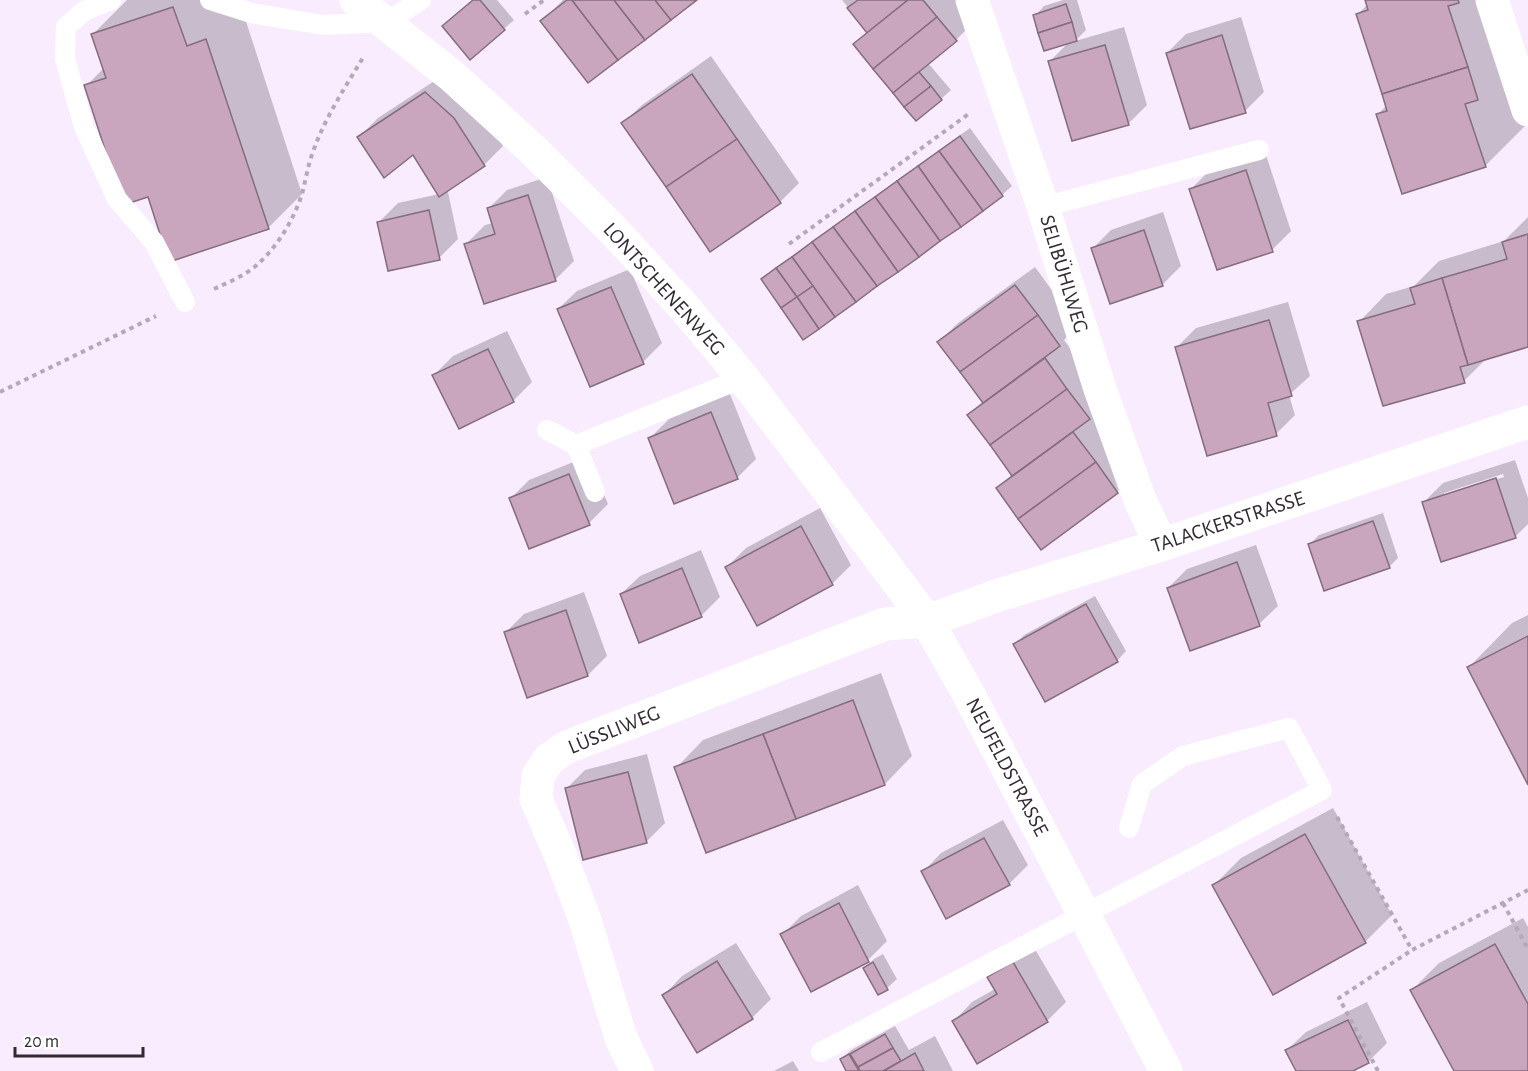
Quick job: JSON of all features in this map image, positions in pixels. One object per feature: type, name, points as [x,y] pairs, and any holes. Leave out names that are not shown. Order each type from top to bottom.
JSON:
[{"type":"street","name":"LONTSCHENENWEG","points":[[356,0],[452,76],[532,149],[683,306],[743,378],[927,621]]},
{"type":"street","name":"SELIBÜHLWEG","points":[[972,0],[1043,207],[1100,389],[1140,500],[1161,545]]},
{"type":"street","points":[[1492,0],[1528,110]]},
{"type":"street","name":"TALACKERSTRASSE","points":[[927,621],[999,595],[1161,545],[1528,422]]},
{"type":"street","name":"NEUFELDSTRASSE","points":[[927,621],[968,693],[1166,1071]]},
{"type":"street","name":"LÜSSLIWEG","points":[[637,1071],[621,1038],[570,879],[536,799],[538,776],[549,759],[567,747],[885,624],[927,621]]},
{"type":"lane","points":[[111,0],[84,11],[66,27],[65,59],[84,127],[117,199],[154,242],[185,302]]},
{"type":"lane","points":[[210,0],[251,13],[323,25],[386,22],[422,0]]},
{"type":"lane","points":[[1043,207],[1259,150]]},
{"type":"lane","points":[[576,445],[743,378]]},
{"type":"lane","points":[[547,430],[576,445],[595,492]]},
{"type":"lane","points":[[820,1052],[1322,790],[1289,728],[1183,756],[1142,784],[1129,828]]},
{"type":"path","points":[[525,14],[542,1]]},
{"type":"path","points":[[0,392],[235,279],[258,264],[276,244],[290,221],[301,195],[314,150],[333,106],[386,22]]},
{"type":"path","points":[[789,244],[1002,90]]},
{"type":"path","points":[[1322,790],[1412,950]]},
{"type":"path","points":[[1378,1071],[1339,998],[1412,950],[1528,890]]},
{"type":"path","points":[[1503,903],[1528,949]]},
{"type":"building","points":[[473,0],[480,0],[505,30],[470,60],[442,26]]},
{"type":"building","points":[[567,0],[572,0],[618,60],[588,83],[540,21]]},
{"type":"building","points":[[572,0],[614,0],[645,40],[618,60]]},
{"type":"building","points":[[614,0],[655,0],[671,20],[645,40]]},
{"type":"building","points":[[655,0],[697,0],[671,20]]},
{"type":"building","points":[[858,0],[908,0],[867,33],[847,8]]},
{"type":"building","points":[[908,0],[923,0],[937,17],[873,69],[853,44]]},
{"type":"building","points":[[1365,0],[1458,0],[1459,3],[1448,6],[1468,67],[1382,94],[1356,14],[1368,10]]},
{"type":"building","points":[[1066,4],[1072,22],[1038,33],[1033,15]]},
{"type":"building","points":[[173,7],[187,46],[206,39],[269,229],[169,262],[148,197],[123,205],[84,85],[106,78],[91,34]]},
{"type":"building","points":[[937,17],[957,41],[893,93],[873,69]]},
{"type":"building","points":[[1072,22],[1077,41],[1044,51],[1038,33]]},
{"type":"building","points":[[1222,35],[1246,113],[1190,129],[1166,53]]},
{"type":"building","points":[[1105,45],[1129,125],[1072,141],[1048,61]]},
{"type":"building","points":[[1468,67],[1478,100],[1465,104],[1486,167],[1402,194],[1376,114],[1387,111],[1382,94]]},
{"type":"building","points":[[919,72],[931,86],[904,107],[893,93]]},
{"type":"building","points":[[692,74],[737,139],[666,187],[621,123]]},
{"type":"building","points":[[931,86],[942,100],[916,121],[904,107]]},
{"type":"building","points":[[425,92],[454,118],[485,166],[439,197],[413,155],[384,178],[357,137]]},
{"type":"building","points":[[960,136],[1003,196],[983,211],[939,151]]},
{"type":"building","points":[[737,139],[781,203],[710,252],[666,187]]},
{"type":"building","points":[[939,151],[983,211],[961,227],[918,166]]},
{"type":"building","points":[[918,166],[961,227],[940,241],[897,181]]},
{"type":"building","points":[[1246,170],[1273,252],[1217,270],[1189,189]]},
{"type":"building","points":[[897,181],[940,241],[919,257],[875,197]]},
{"type":"building","points":[[528,195],[556,281],[484,304],[464,244],[495,234],[487,208]]},
{"type":"building","points":[[875,197],[919,257],[898,272],[855,211]]},
{"type":"building","points":[[429,210],[440,260],[388,271],[377,222]]},
{"type":"building","points":[[855,211],[898,272],[877,286],[833,227]]},
{"type":"building","points":[[833,227],[877,286],[856,302],[812,242]]},
{"type":"building","points":[[1144,230],[1163,286],[1110,304],[1091,248]]},
{"type":"building","points":[[1528,234],[1528,347],[1468,365],[1442,278],[1507,259],[1502,242]]},
{"type":"building","points":[[812,242],[856,302],[835,317],[792,257]]},
{"type":"building","points":[[792,257],[813,286],[797,297],[776,268]]},
{"type":"building","points":[[776,268],[797,297],[781,308],[761,279]]},
{"type":"building","points":[[1442,278],[1468,365],[1460,367],[1465,383],[1383,406],[1357,321],[1415,304],[1410,288]]},
{"type":"building","points":[[1015,285],[1038,315],[960,372],[937,342]]},
{"type":"building","points":[[813,286],[835,317],[819,329],[797,297]]},
{"type":"building","points":[[611,287],[644,364],[590,387],[557,309]]},
{"type":"building","points":[[797,297],[819,329],[803,340],[781,308]]},
{"type":"building","points":[[1038,315],[1060,346],[983,403],[960,372]]},
{"type":"building","points":[[1269,320],[1292,396],[1268,403],[1277,436],[1207,456],[1175,347]]},
{"type":"building","points":[[488,349],[514,402],[459,429],[432,375]]},
{"type":"building","points":[[1045,358],[1067,389],[990,445],[967,415]]},
{"type":"building","points":[[1067,389],[1090,419],[1012,476],[990,445]]},
{"type":"building","points":[[711,412],[738,479],[674,504],[648,438]]},
{"type":"building","points":[[1073,432],[1096,462],[1018,519],[996,488]]},
{"type":"building","points":[[1096,462],[1118,493],[1041,550],[1018,519]]},
{"type":"building","points":[[569,474],[590,525],[529,549],[509,498]]},
{"type":"building","points":[[1496,478],[1516,538],[1441,562],[1422,502]]},
{"type":"building","points":[[1373,521],[1390,568],[1324,591],[1308,544]]},
{"type":"building","points":[[801,526],[833,585],[757,626],[725,567]]},
{"type":"building","points":[[1237,562],[1260,626],[1190,651],[1167,588]]},
{"type":"building","points":[[682,568],[702,617],[639,643],[620,594]]},
{"type":"building","points":[[1086,604],[1118,662],[1045,702],[1013,644]]},
{"type":"building","points":[[566,610],[588,676],[527,698],[504,632]]},
{"type":"building","points":[[1528,636],[1528,785],[1467,667]]},
{"type":"building","points":[[853,700],[885,785],[796,819],[763,734]]},
{"type":"building","points":[[763,734],[796,819],[706,853],[674,767]]},
{"type":"building","points":[[628,772],[647,843],[583,860],[565,788]]},
{"type":"building","points":[[1305,834],[1366,943],[1273,995],[1212,885]]},
{"type":"building","points":[[984,838],[1010,885],[946,919],[921,871]]},
{"type":"building","points":[[839,903],[869,962],[811,992],[780,934]]},
{"type":"building","points":[[1495,944],[1528,1004],[1528,1071],[1454,1071],[1410,990]]},
{"type":"building","points":[[717,961],[753,1019],[697,1053],[662,995]]},
{"type":"building","points":[[873,962],[888,990],[878,995],[863,968]]},
{"type":"building","points":[[1013,962],[1048,1022],[977,1064],[952,1021],[997,994],[987,977]]},
{"type":"building","points":[[1348,1020],[1369,1063],[1353,1071],[1296,1071],[1285,1050]]},
{"type":"building","points":[[885,1034],[893,1048],[858,1067],[850,1054]]},
{"type":"building","points":[[893,1048],[901,1061],[883,1071],[860,1071],[858,1067]]},
{"type":"building","points":[[915,1053],[924,1071],[884,1071]]},
{"type":"building","points":[[849,1054],[859,1071],[846,1071],[840,1059]]}]
